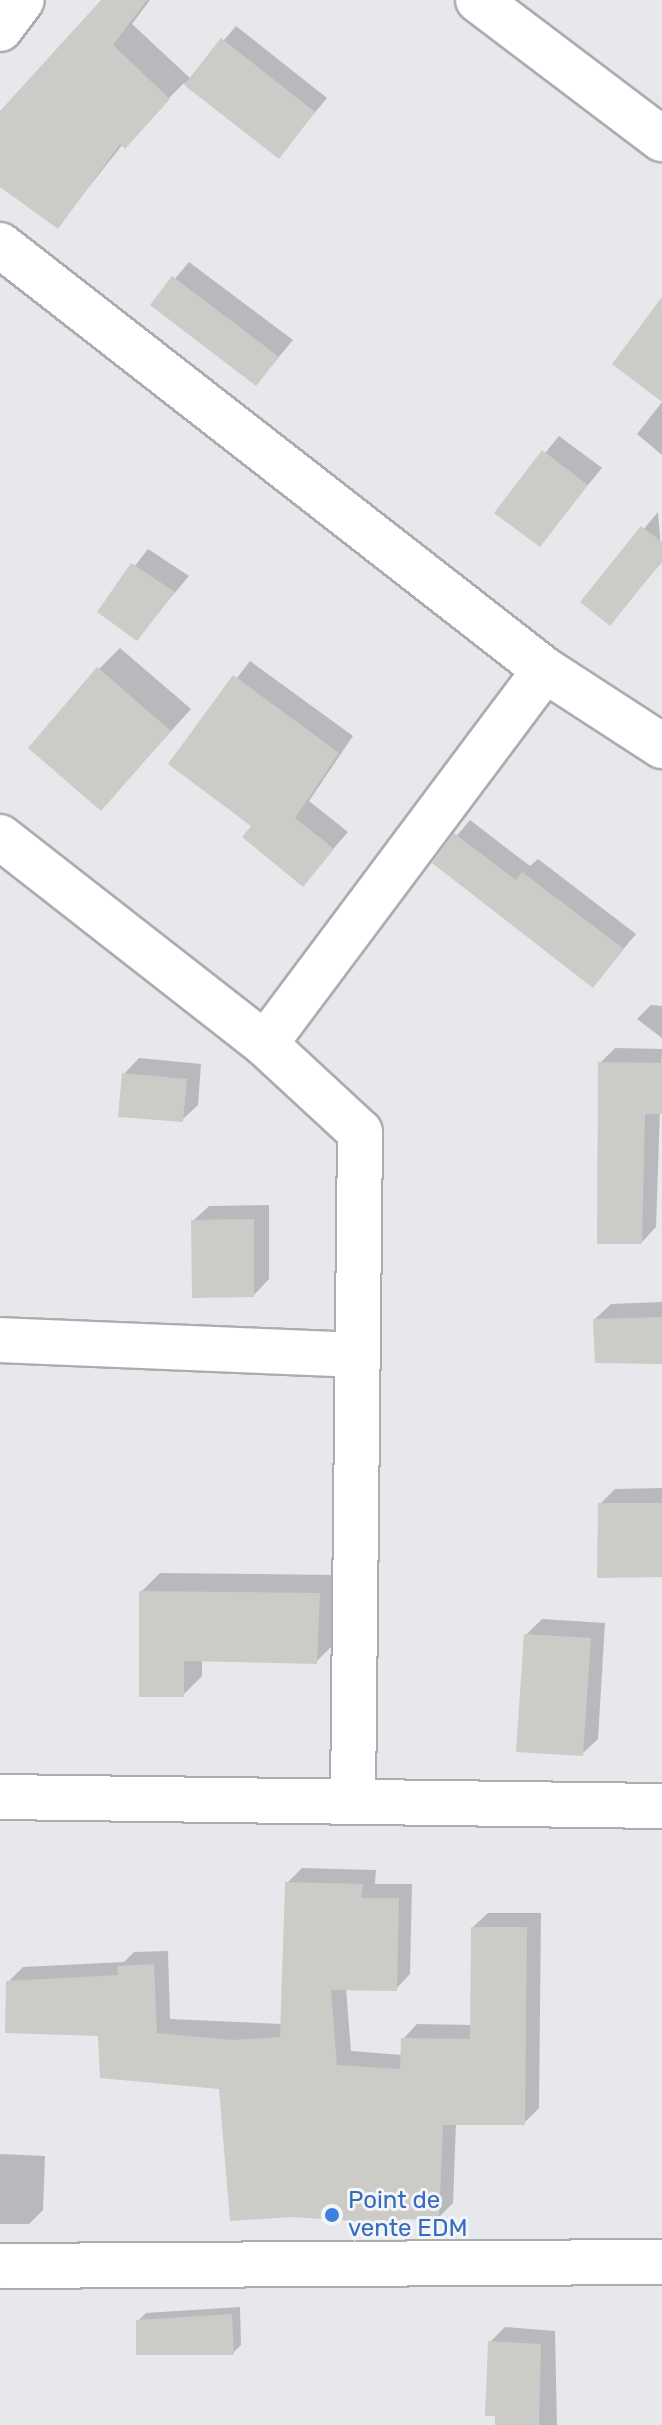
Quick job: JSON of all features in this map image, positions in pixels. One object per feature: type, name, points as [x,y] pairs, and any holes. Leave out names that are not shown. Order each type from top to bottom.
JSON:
[{"type":"street","points":[[0,29],[22,0]]},
{"type":"street","points":[[478,0],[662,139]]},
{"type":"street","points":[[0,245],[545,670],[662,746]]},
{"type":"street","points":[[265,1044],[545,670]]},
{"type":"street","points":[[0,837],[265,1044],[360,1132],[355,1355],[353,1802]]},
{"type":"street","points":[[0,1340],[355,1355]]},
{"type":"street","points":[[0,1797],[662,1806]]},
{"type":"street","points":[[0,2266],[662,2262]]},
{"type":"building","points":[[101,0],[147,0],[113,45],[170,99],[125,149],[120,144],[58,229],[0,187],[0,111]]},
{"type":"building","points":[[221,38],[315,112],[279,159],[184,85]]},
{"type":"building","points":[[172,276],[279,357],[256,386],[150,305]]},
{"type":"building","points":[[662,297],[662,402],[612,364]]},
{"type":"building","points":[[542,450],[588,485],[540,547],[494,513]]},
{"type":"building","points":[[641,526],[662,542],[662,561],[610,626],[580,602]]},
{"type":"building","points":[[131,563],[175,592],[137,641],[97,612]]},
{"type":"building","points":[[97,667],[171,731],[101,811],[28,748]]},
{"type":"building","points":[[233,675],[339,753],[295,818],[334,849],[303,887],[242,837],[251,826],[168,764]]},
{"type":"building","points":[[454,833],[516,880],[522,872],[624,949],[593,988],[432,863]]},
{"type":"building","points":[[598,1062],[662,1063],[662,1114],[645,1114],[642,1244],[597,1244]]},
{"type":"building","points":[[122,1073],[187,1079],[183,1122],[118,1117]]},
{"type":"building","points":[[254,1219],[254,1297],[192,1298],[191,1220]]},
{"type":"building","points":[[662,1317],[662,1364],[595,1363],[593,1319]]},
{"type":"building","points":[[598,1503],[662,1503],[662,1577],[597,1578]]},
{"type":"building","points":[[139,1591],[320,1593],[317,1664],[184,1661],[184,1697],[139,1697]]},
{"type":"building","points":[[524,1634],[591,1638],[583,1756],[516,1752]]},
{"type":"building","points":[[285,1882],[363,1884],[361,1898],[399,1898],[397,1991],[331,1990],[337,2065],[400,2069],[401,2038],[470,2039],[471,1927],[527,1927],[525,2125],[443,2125],[439,2220],[400,2219],[399,2224],[291,2217],[230,2221],[219,2089],[100,2078],[98,2036],[5,2033],[6,1981],[118,1975],[117,1966],[154,1964],[157,2033],[232,2040],[280,2037]]},
{"type":"building","points":[[232,2314],[234,2355],[136,2355],[136,2320]]},
{"type":"building","points":[[488,2341],[541,2344],[539,2425],[495,2425],[495,2416],[485,2416]]},
{"type":"place","name":"Point de vente EDM","points":[[332,2215]]}]
